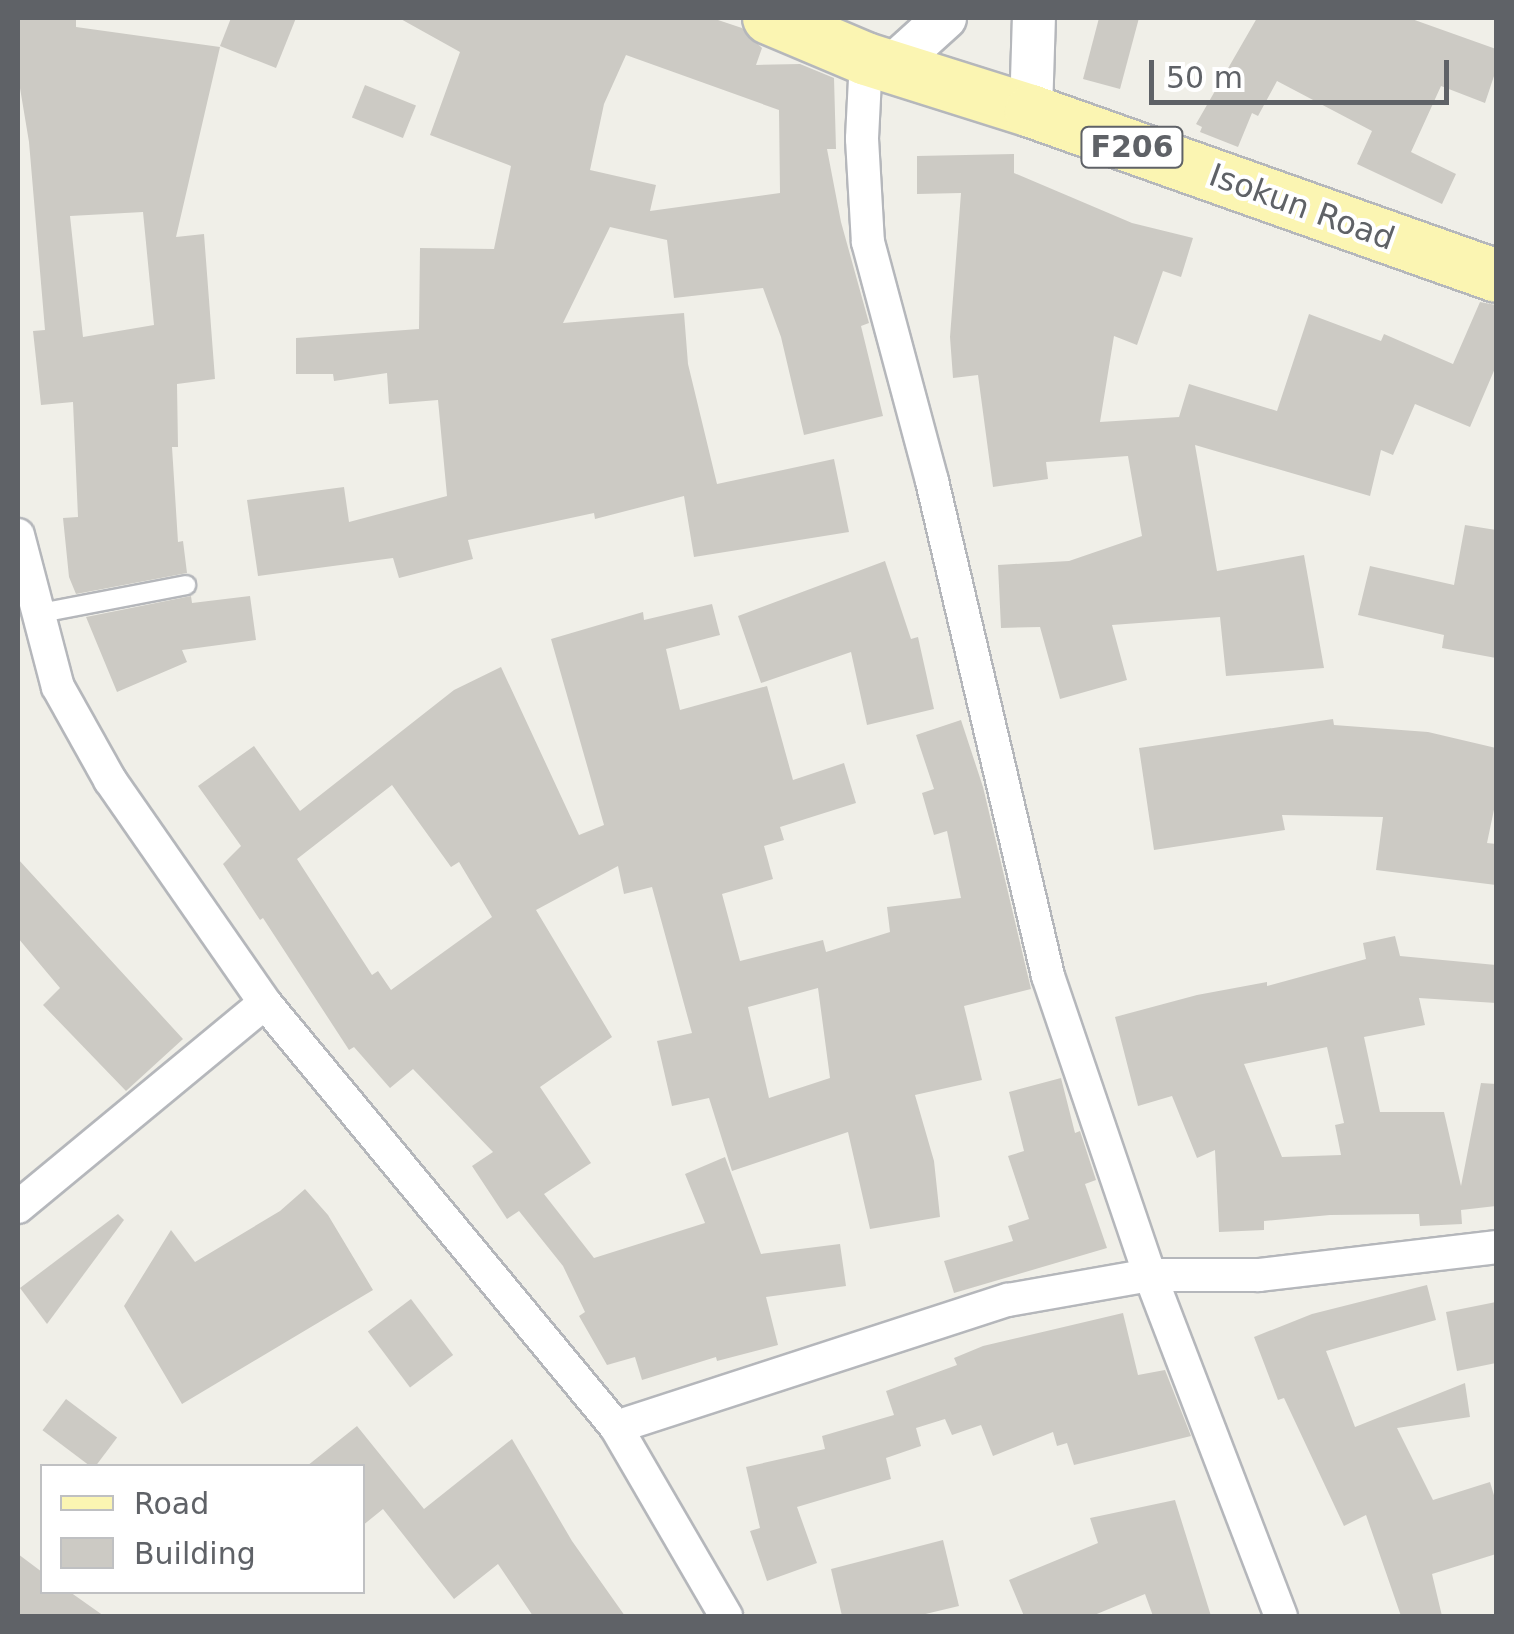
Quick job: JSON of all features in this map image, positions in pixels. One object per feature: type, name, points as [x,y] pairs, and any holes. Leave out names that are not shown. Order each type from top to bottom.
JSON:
[{"type":"main road","name":"Isokun Road","points":[[769,18],[879,63],[1031,111],[1496,276]]},
{"type":"street","points":[[945,18],[879,63],[862,139],[868,242],[932,480],[1048,976],[1150,1275],[1280,1616]]},
{"type":"street","points":[[1031,111],[1034,18]]},
{"type":"street","points":[[18,535],[58,687],[110,780],[265,1003],[616,1427],[726,1616]]},
{"type":"street","points":[[18,1208],[265,1003]]},
{"type":"street","points":[[616,1427],[1008,1300],[1150,1275],[1259,1275],[1496,1247]]},
{"type":"lane","points":[[36,614],[186,585]]},
{"type":"building","points":[[18,18],[76,18],[76,27],[220,47],[176,237],[204,234],[215,379],[177,384],[178,447],[172,447],[178,542],[183,541],[187,573],[76,594],[69,577],[63,518],[78,517],[73,402],[41,405],[33,331],[45,330],[29,142],[18,76]],"holes":[[[143,212],[154,325],[83,337],[70,216]]]},
{"type":"building","points":[[231,18],[296,18],[276,68],[220,46]]},
{"type":"building","points":[[399,18],[712,18],[742,28],[762,48],[756,65],[800,64],[834,78],[836,149],[827,149],[841,222],[869,323],[861,326],[883,416],[804,435],[781,337],[763,288],[674,298],[667,240],[610,227],[563,323],[684,313],[688,364],[717,484],[834,459],[849,532],[694,557],[684,496],[595,519],[594,513],[468,540],[473,559],[399,578],[393,558],[258,576],[247,500],[344,487],[349,522],[447,496],[438,400],[389,404],[387,373],[334,381],[333,374],[296,374],[296,338],[419,329],[420,248],[494,249],[511,166],[430,135],[460,52]],"holes":[[[626,55],[779,110],[780,193],[650,211],[656,185],[590,170],[604,104]]]},
{"type":"building","points":[[1099,18],[1139,18],[1120,89],[1083,79]]},
{"type":"building","points":[[1257,18],[1409,18],[1496,49],[1496,70],[1485,103],[1441,86],[1411,152],[1456,174],[1442,204],[1357,164],[1372,131],[1277,81],[1258,116],[1252,113],[1238,147],[1200,132],[1202,127],[1196,124]]},
{"type":"building","points":[[365,85],[416,106],[403,138],[352,117]]},
{"type":"building","points":[[1014,154],[1014,173],[1132,223],[1193,238],[1181,277],[1163,271],[1137,345],[1114,336],[1100,422],[1179,417],[1189,384],[1277,411],[1309,314],[1381,341],[1384,334],[1453,364],[1480,302],[1496,305],[1496,366],[1470,427],[1415,404],[1393,455],[1381,450],[1370,496],[1195,445],[1217,571],[1304,555],[1324,668],[1226,676],[1220,617],[1112,625],[1127,680],[1060,699],[1040,627],[1001,628],[998,565],[1069,561],[1142,536],[1128,456],[1046,462],[1048,479],[993,487],[978,375],[953,378],[950,337],[961,193],[917,194],[917,156]]},
{"type":"building","points":[[1465,525],[1496,530],[1496,658],[1442,648],[1444,635],[1358,615],[1370,566],[1454,585]]},
{"type":"building","points":[[885,561],[911,639],[918,637],[934,709],[867,725],[851,652],[761,683],[738,616]]},
{"type":"building","points":[[191,596],[192,603],[250,596],[256,640],[182,650],[187,662],[117,692],[86,617]]},
{"type":"building","points":[[712,604],[720,635],[666,649],[680,710],[767,686],[793,780],[844,763],[856,803],[780,827],[784,840],[764,846],[773,879],[722,894],[740,961],[823,940],[826,952],[890,932],[887,907],[961,898],[947,831],[934,835],[922,793],[934,789],[916,735],[961,720],[983,787],[1031,989],[964,1006],[982,1080],[915,1095],[934,1161],[940,1217],[870,1229],[848,1132],[732,1171],[709,1098],[672,1106],[657,1041],[692,1033],[652,887],[624,894],[618,866],[536,910],[612,1037],[540,1087],[591,1163],[544,1194],[594,1258],[705,1223],[685,1174],[725,1157],[761,1254],[840,1244],[846,1286],[766,1297],[778,1345],[717,1361],[716,1357],[642,1380],[635,1357],[607,1365],[579,1316],[585,1312],[563,1266],[519,1211],[507,1219],[472,1166],[493,1152],[413,1069],[390,1088],[354,1047],[349,1050],[223,864],[241,846],[198,786],[254,746],[300,811],[454,690],[501,667],[579,835],[604,825],[551,639],[643,612],[644,620]],"holes":[[[392,785],[451,867],[459,862],[492,917],[391,990],[378,971],[372,975],[297,859]],[[818,988],[830,1078],[769,1098],[748,1007]]]},
{"type":"building","points":[[1333,719],[1334,725],[1428,732],[1496,748],[1496,800],[1487,843],[1496,844],[1496,885],[1376,870],[1383,817],[1282,815],[1285,830],[1154,850],[1139,748]]},
{"type":"building","points":[[18,859],[183,1039],[126,1091],[43,1005],[60,988],[18,938]]},
{"type":"building","points":[[1395,936],[1400,956],[1496,965],[1496,1003],[1419,998],[1425,1025],[1364,1037],[1380,1112],[1444,1112],[1461,1186],[1481,1083],[1496,1084],[1496,1206],[1461,1210],[1462,1224],[1420,1226],[1419,1214],[1330,1215],[1264,1221],[1264,1230],[1219,1232],[1215,1150],[1197,1158],[1172,1096],[1138,1106],[1115,1017],[1197,995],[1267,982],[1267,986],[1366,959],[1363,943]],"holes":[[[1327,1047],[1344,1123],[1335,1125],[1341,1155],[1282,1157],[1244,1064]]]},
{"type":"building","points":[[1061,1078],[1075,1133],[1080,1131],[1096,1180],[1085,1184],[1107,1248],[954,1293],[944,1261],[1013,1241],[1008,1226],[1029,1219],[1008,1156],[1024,1151],[1009,1092]]},
{"type":"building","points":[[305,1189],[328,1215],[373,1290],[182,1404],[124,1306],[171,1230],[195,1262],[280,1211]]},
{"type":"building","points":[[118,1214],[124,1220],[47,1324],[20,1288]]},
{"type":"building","points":[[1427,1285],[1436,1320],[1326,1351],[1355,1427],[1465,1383],[1470,1417],[1397,1428],[1433,1500],[1490,1482],[1496,1502],[1496,1554],[1432,1574],[1442,1616],[1401,1616],[1366,1515],[1344,1526],[1284,1398],[1278,1400],[1254,1337],[1312,1314]]},
{"type":"building","points":[[411,1299],[453,1355],[410,1387],[368,1331]]},
{"type":"building","points":[[1496,1302],[1496,1363],[1457,1371],[1446,1312]]},
{"type":"building","points":[[1123,1313],[1138,1375],[1165,1370],[1191,1436],[1074,1465],[1067,1443],[1057,1446],[1053,1432],[993,1456],[981,1425],[952,1435],[945,1419],[916,1428],[921,1446],[886,1458],[891,1479],[797,1507],[817,1563],[767,1581],[750,1531],[760,1528],[746,1467],[825,1449],[822,1436],[894,1415],[886,1391],[957,1365],[954,1358],[983,1346]]},
{"type":"building","points":[[66,1399],[117,1438],[97,1464],[87,1464],[43,1430]]},
{"type":"building","points":[[357,1426],[424,1509],[512,1439],[572,1541],[625,1616],[533,1616],[498,1564],[454,1599],[383,1509],[365,1524],[365,1464],[310,1464]]},
{"type":"building","points":[[1175,1500],[1211,1616],[1153,1616],[1145,1594],[1092,1616],[1024,1616],[1009,1580],[1098,1543],[1090,1518]]},
{"type":"building","points":[[943,1540],[959,1606],[917,1616],[842,1616],[831,1569]]},
{"type":"building","points":[[18,1554],[40,1570],[40,1594],[73,1594],[104,1616],[18,1616]]}]
